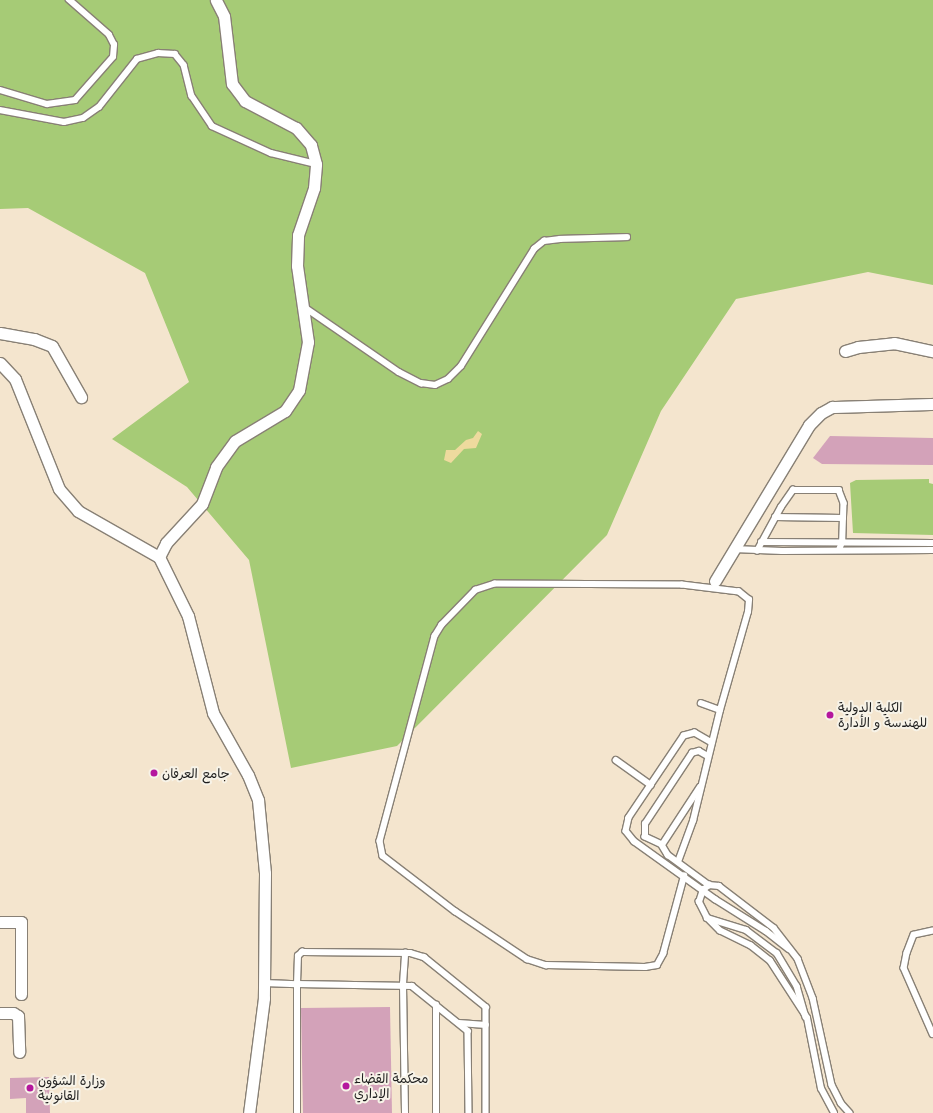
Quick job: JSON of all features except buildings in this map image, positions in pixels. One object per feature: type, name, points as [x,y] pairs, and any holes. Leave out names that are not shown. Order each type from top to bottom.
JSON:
[{"type":"street","points":[[159,557],[166,543],[202,504],[216,467],[235,441],[285,411],[299,390],[308,342],[297,266],[298,235],[314,188],[316,164],[311,145],[296,128],[245,101],[232,84],[224,16],[216,0]]},
{"type":"street","points":[[0,334],[34,339],[52,346],[81,397]]},
{"type":"street","points":[[845,351],[858,347],[894,343],[933,351]]},
{"type":"street","points":[[0,364],[15,379],[59,489],[78,511],[159,557],[188,616],[213,713],[248,775],[258,800],[265,872],[264,983],[249,1113]]},
{"type":"street","points":[[713,584],[809,425],[821,413],[832,407],[933,404]]},
{"type":"street","points":[[0,922],[21,922],[21,994]]},
{"type":"street","points":[[0,1013],[13,1013],[18,1016],[19,1052]]},
{"type":"lane","points":[[0,90],[47,104],[75,100],[113,57],[114,45],[109,35],[68,0]]},
{"type":"lane","points":[[0,110],[64,122],[83,118],[99,107],[137,59],[158,53],[175,54],[184,66],[192,96],[212,126],[271,153],[316,164]]},
{"type":"lane","points":[[303,306],[399,372],[421,383],[436,385],[448,379],[461,366],[534,249],[544,242],[554,240],[627,237]]},
{"type":"lane","points":[[757,551],[775,517],[794,490],[839,490],[844,503],[843,541],[840,550]]},
{"type":"lane","points":[[775,517],[843,518]]},
{"type":"lane","points":[[761,542],[843,541],[933,543]]},
{"type":"lane","points":[[734,549],[757,551],[933,550]]},
{"type":"lane","points":[[678,862],[690,833],[708,756],[749,606],[745,595],[713,584],[495,584],[476,590],[442,625],[435,636],[379,846],[383,856],[455,910],[527,959],[546,965],[645,967],[657,965],[663,954],[684,876]]},
{"type":"lane","points":[[701,703],[720,710]]},
{"type":"lane","points":[[712,743],[694,733],[684,736],[626,824],[629,837],[727,908],[778,939],[798,959]]},
{"type":"lane","points":[[708,756],[699,751],[689,756],[644,824],[643,833],[648,840],[662,845],[666,853],[709,885],[719,886],[774,928],[798,959],[815,1006],[832,1085],[841,1102],[850,1113]]},
{"type":"lane","points":[[616,760],[651,785]]},
{"type":"lane","points":[[662,845],[702,783]]},
{"type":"lane","points":[[642,847],[648,840]]},
{"type":"lane","points":[[709,885],[703,890],[699,902],[707,918],[720,931],[751,946],[770,961],[807,1018]]},
{"type":"lane","points":[[707,918],[746,930],[777,953],[798,986],[807,1018],[821,1089],[834,1113]]},
{"type":"lane","points":[[933,930],[914,935],[907,953],[904,968],[933,1034]]},
{"type":"lane","points":[[297,1113],[297,984],[298,956],[302,952],[405,954],[424,957],[484,1004],[486,1025],[486,1113]]},
{"type":"lane","points":[[405,954],[403,984],[405,1113]]},
{"type":"lane","points":[[264,983],[403,984],[412,986],[458,1023],[468,1034],[469,1113]]},
{"type":"lane","points":[[436,1005],[436,1113]]},
{"type":"lane","points":[[458,1023],[486,1025]]},
{"type":"green space","points":[[0,0],[933,0],[933,285],[868,272],[736,299],[661,411],[607,535],[397,746],[291,768],[249,560],[187,487],[112,439],[189,382],[145,273],[28,208],[0,209]]},
{"type":"green space","points":[[929,479],[929,483],[933,484],[933,535],[853,533],[850,483],[856,480]]},
{"type":"sand","points":[[478,431],[482,434],[476,448],[464,449],[451,463],[444,460],[446,450],[455,450],[466,440],[473,438]]},
{"type":"place","name":"الكلية الدولية للهندسة و الأدارة","points":[[830,715]]},
{"type":"place","name":"جامع العرفان","points":[[154,773]]},
{"type":"place","name":"محكمة القضاء الإداري","points":[[346,1086]]},
{"type":"place","name":"وزارة الشؤون القانونية","points":[[30,1088]]}]
